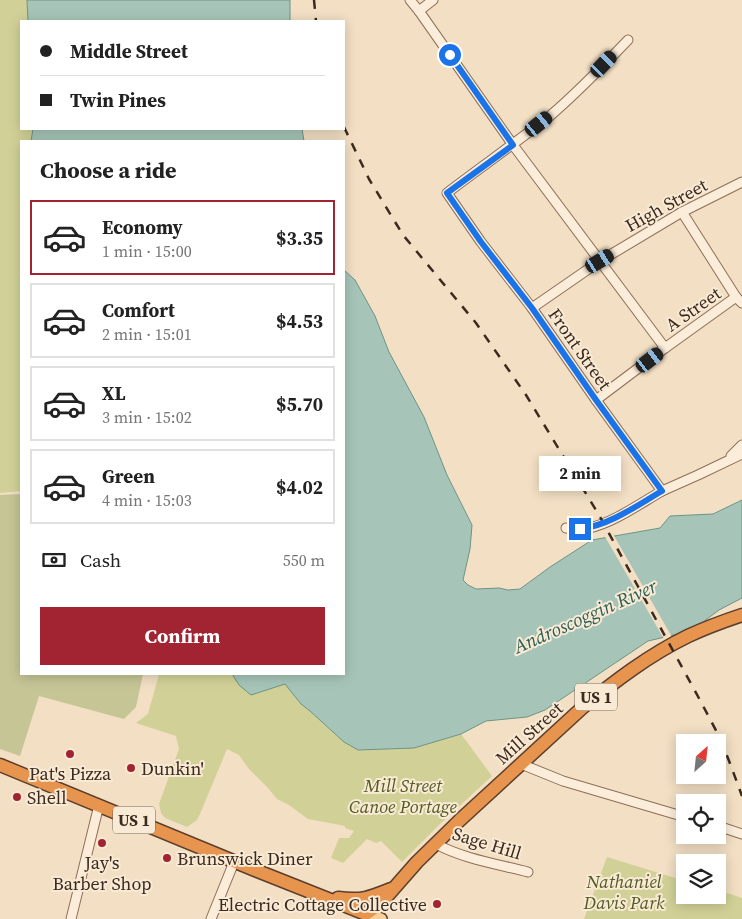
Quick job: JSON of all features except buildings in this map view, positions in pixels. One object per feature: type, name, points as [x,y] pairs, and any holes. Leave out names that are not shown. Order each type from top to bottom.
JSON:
[{"type":"highway","name":"Mill Street","points":[[364,916],[381,903],[417,862],[520,764],[589,702],[644,661],[688,636],[742,615]]},
{"type":"highway","name":"US 1","points":[[0,765],[317,895],[359,900],[394,888]]},
{"type":"highway","points":[[317,895],[364,916]]},
{"type":"main road","points":[[364,916],[381,919]]},
{"type":"street","points":[[410,0],[513,145],[665,348]]},
{"type":"street","points":[[419,11],[433,0]]},
{"type":"street","points":[[513,145],[552,114],[628,40]]},
{"type":"street","name":"Front Street","points":[[513,145],[447,193],[481,242],[532,308],[596,400],[667,489]]},
{"type":"street","name":"High Street","points":[[532,308],[600,261],[682,212],[742,182]]},
{"type":"street","points":[[682,212],[739,300]]},
{"type":"street","name":"A Street","points":[[596,400],[665,348],[739,300]]},
{"type":"street","points":[[728,460],[742,445]]},
{"type":"street","points":[[566,528],[589,528],[606,523],[667,489],[742,454]]},
{"type":"street","points":[[520,764],[563,781],[676,814]]},
{"type":"street","points":[[71,919],[99,806]]},
{"type":"street","points":[[726,829],[742,834]]},
{"type":"street","name":"Sage Hill","points":[[436,844],[463,855],[528,872]]},
{"type":"street","points":[[211,919],[234,862]]},
{"type":"green space","points":[[0,0],[27,0],[28,20],[20,20],[20,130],[33,130],[31,140],[20,140],[20,491],[0,493]]},
{"type":"green space","points":[[20,494],[20,675],[143,675],[136,707],[124,719],[39,696],[20,756],[0,749],[0,495]]},
{"type":"green space","name":"Mill Street Canoe Portage","points":[[159,675],[233,675],[239,685],[285,684],[301,704],[344,742],[358,750],[414,748],[461,734],[492,776],[402,862],[381,841],[376,843],[367,839],[343,863],[331,858],[339,838],[349,838],[354,831],[345,828],[345,826],[308,819],[277,799],[249,769],[239,755],[227,749],[197,820],[187,827],[165,818],[161,813],[159,804],[179,749],[176,736],[136,723],[148,714]]},
{"type":"green space","name":"Nathaniel Davis Park","points":[[607,857],[676,878],[676,904],[726,904],[726,893],[742,898],[742,919],[584,919]]},
{"type":"water","points":[[27,0],[290,0],[290,20],[28,20]]},
{"type":"water","points":[[33,130],[302,130],[304,140],[31,140]]},
{"type":"water","name":"Androscoggin River","points":[[345,271],[355,280],[375,316],[389,352],[424,417],[447,475],[472,525],[470,549],[463,580],[468,585],[476,589],[520,589],[592,540],[660,528],[670,516],[713,514],[742,500],[742,598],[682,633],[648,641],[545,710],[527,717],[486,721],[461,734],[414,748],[358,750],[344,742],[301,704],[285,684],[251,695],[239,685],[233,675],[345,675]]},
{"type":"pier","points":[[613,534],[672,637],[664,639],[604,535]]},
{"type":"railway","points":[[314,0],[316,20]]},
{"type":"railway","points":[[345,129],[369,179],[403,235],[476,323],[526,395],[599,515],[720,738],[742,796]]},
{"type":"place","name":"Pat's Pizza","points":[[70,754]]},
{"type":"place","name":"Dunkin'","points":[[131,768]]},
{"type":"place","name":"Shell","points":[[17,797]]},
{"type":"place","name":"Jay's Barber Shop","points":[[102,843]]},
{"type":"place","name":"Brunswick Diner","points":[[167,858]]},
{"type":"place","name":"Electric Cottage Collective","points":[[437,904]]},
{"type":"route","points":[[450,55],[513,145],[447,193],[481,242],[532,308],[662,491],[606,523],[580,529]]}]
